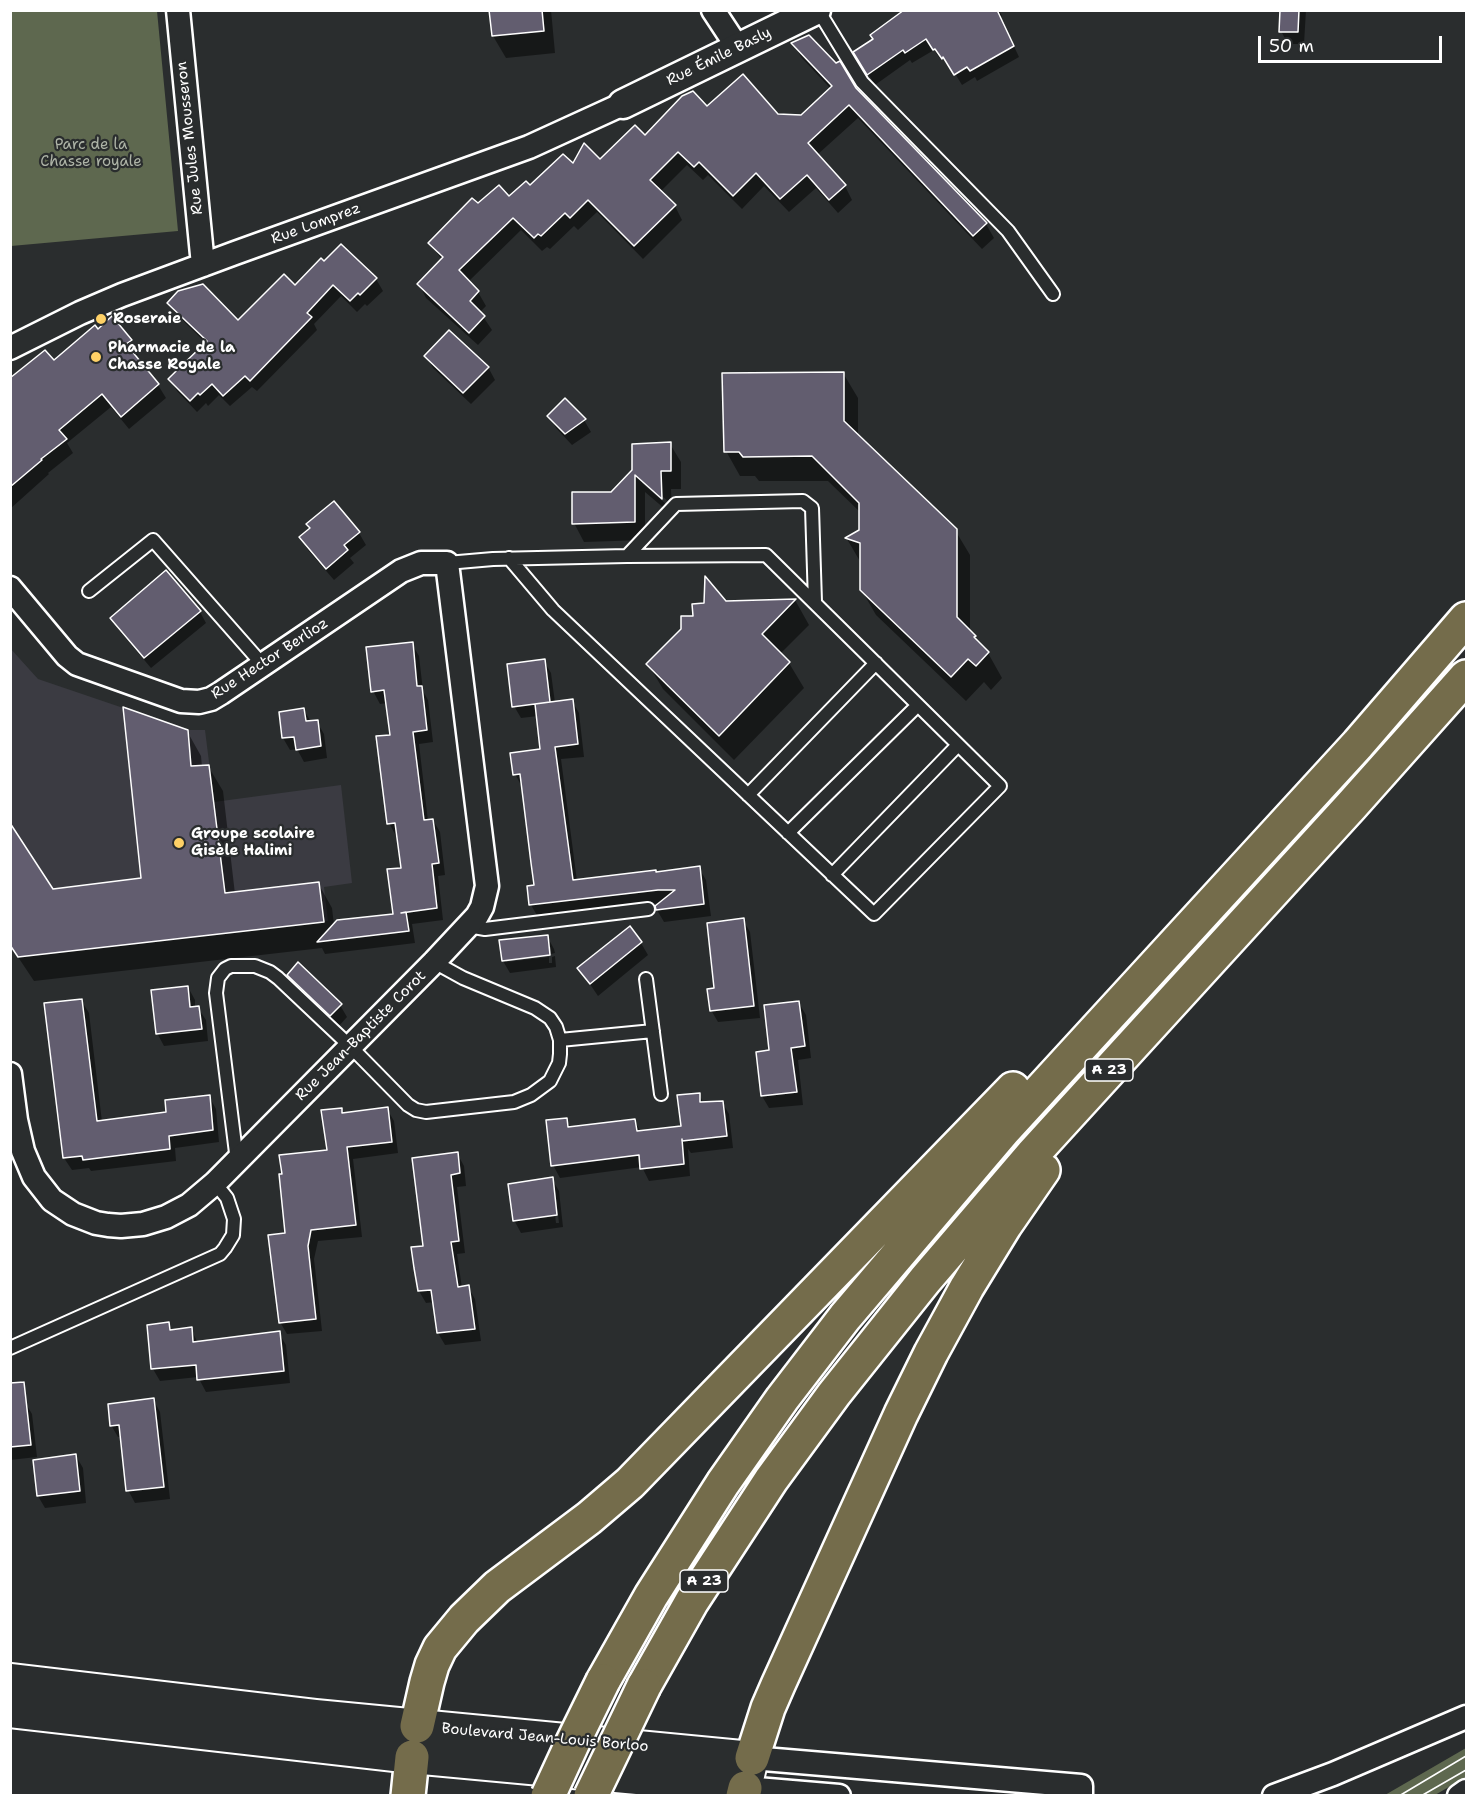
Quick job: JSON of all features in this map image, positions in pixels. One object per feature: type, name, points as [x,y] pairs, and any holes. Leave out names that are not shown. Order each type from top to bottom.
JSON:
[{"type":"highway","name":"A 23","points":[[548,1796],[603,1681],[651,1596],[742,1456],[804,1370],[884,1270],[966,1174],[1358,744],[1467,619]]},
{"type":"highway","name":"A 23","points":[[591,1796],[644,1686],[692,1601],[747,1514],[875,1341],[946,1254],[1093,1088],[1467,677]]},
{"type":"highway","points":[[408,1796],[415,1742],[427,1682],[440,1648],[451,1634],[479,1603],[618,1495],[1054,1047],[1146,975]]},
{"type":"highway","points":[[747,1781],[772,1700],[931,1353],[1000,1233],[1045,1168],[1093,1088]]},
{"type":"main road","name":"Boulevard Jean-Louis Borloo","points":[[10,1680],[415,1742],[747,1781]]},
{"type":"main road","name":"Boulevard Jean-Louis Borloo","points":[[10,1711],[415,1742]]},
{"type":"street","name":"Rue Jules Mousseron","points":[[178,10],[202,265]]},
{"type":"street","points":[[713,10],[738,48]]},
{"type":"street","name":"Rue Émile Basly","points":[[623,104],[817,10]]},
{"type":"street","name":"Rue Lomprez","points":[[10,348],[90,309],[202,265],[529,147],[623,104]]},
{"type":"street","name":"Rue Hector Berlioz","points":[[10,588],[77,664],[181,701],[199,702],[210,699],[264,665],[401,571],[421,563],[447,563]]},
{"type":"street","name":"Rue Jean-Baptiste Corot","points":[[10,1074],[16,1120],[17,1152],[52,1200],[73,1214],[108,1225],[142,1224],[166,1217],[189,1205],[215,1184],[468,926],[483,907],[487,886],[447,563]]},
{"type":"street","points":[[1274,1796],[1333,1774],[1467,1717]]},
{"type":"street","name":"Boulevard Jean-Louis Borloo","points":[[747,1781],[1081,1791]]},
{"type":"street","name":"Boulevard Jean-Louis Borloo","points":[[747,1781],[839,1796]]},
{"type":"street","points":[[1458,1796],[1467,1791]]},
{"type":"lane","points":[[817,10],[862,82],[1008,231],[1053,294]]},
{"type":"lane","points":[[627,556],[676,504],[803,501],[812,508],[815,602]]},
{"type":"lane","points":[[89,591],[153,540],[264,665]]},
{"type":"lane","points":[[447,563],[510,558],[766,555],[1000,786],[874,914],[553,610],[510,558]]},
{"type":"lane","points":[[748,795],[876,663]]},
{"type":"lane","points":[[788,833],[918,705]]},
{"type":"lane","points":[[832,875],[958,745]]},
{"type":"lane","points":[[468,926],[486,929],[648,909]]},
{"type":"lane","points":[[237,1161],[216,993],[220,973],[238,965],[255,966],[270,972],[350,1046],[408,1105],[416,1110],[426,1112],[505,1104],[522,1100],[550,1081],[559,1063],[560,1040],[550,1018],[488,987],[462,978],[434,962]]},
{"type":"lane","points":[[646,980],[661,1094]]},
{"type":"lane","points":[[560,1040],[653,1031]]},
{"type":"lane","points":[[10,1348],[220,1254],[233,1235],[234,1219],[227,1198],[215,1184]]},
{"type":"shaded area","name":"Groupe scolaire Gisèle Halimi","points":[[10,648],[38,679],[188,730],[205,730],[214,802],[341,785],[352,883],[324,887],[328,921],[18,957],[10,945]]},
{"type":"green space","name":"Parc de la Chasse royale","points":[[11,10],[157,11],[178,231],[11,246]]},
{"type":"green space","points":[[1466,1748],[1466,1777],[1435,1795],[1385,1795]]},
{"type":"building","points":[[489,10],[542,10],[544,31],[492,36]]},
{"type":"building","points":[[904,10],[997,10],[1014,46],[970,71],[967,67],[954,75],[943,57],[942,59],[935,49],[933,50],[926,39],[905,53],[903,50],[867,75],[853,52],[873,39],[870,35]]},
{"type":"building","points":[[1280,10],[1299,10],[1298,32],[1279,32]]},
{"type":"building","points":[[809,35],[836,63],[840,61],[856,88],[987,223],[973,236],[849,105],[808,143],[846,185],[829,200],[807,175],[780,199],[756,173],[733,196],[699,162],[694,167],[678,152],[650,180],[676,205],[634,246],[588,200],[570,218],[565,213],[541,236],[538,234],[534,238],[513,218],[459,270],[479,291],[470,301],[485,316],[469,333],[417,284],[443,257],[428,243],[472,198],[478,203],[499,185],[509,196],[526,181],[530,185],[563,154],[573,163],[584,143],[600,159],[635,125],[645,135],[682,96],[693,91],[707,106],[743,74],[778,114],[801,115],[832,86],[791,43]]},
{"type":"building","points":[[341,244],[377,278],[360,295],[358,293],[350,301],[333,285],[307,313],[312,317],[250,381],[245,376],[223,396],[212,384],[190,401],[168,379],[207,341],[167,303],[178,291],[203,284],[238,320],[284,274],[295,285],[321,258],[324,261]]},
{"type":"building","points":[[112,316],[132,340],[126,344],[159,384],[121,417],[102,394],[59,430],[67,439],[10,487],[10,378],[45,350],[54,360],[95,325],[98,329]]},
{"type":"building","points":[[449,330],[489,367],[463,393],[424,356]]},
{"type":"building","points":[[844,372],[844,421],[957,529],[957,617],[989,652],[976,666],[968,659],[951,677],[860,590],[860,543],[845,538],[859,530],[859,503],[812,456],[743,457],[739,452],[724,452],[722,373]]},
{"type":"building","points":[[565,398],[586,419],[565,434],[547,416]]},
{"type":"building","points":[[671,442],[671,471],[661,471],[662,499],[635,475],[635,522],[572,524],[572,492],[611,492],[632,470],[632,444]]},
{"type":"building","points":[[334,501],[360,532],[344,545],[348,550],[326,569],[299,537],[310,528],[306,524]]},
{"type":"building","points":[[166,570],[201,611],[144,658],[110,618]]},
{"type":"building","points":[[705,576],[726,601],[796,599],[762,634],[790,662],[719,736],[646,664],[681,629],[681,616],[693,616],[692,604],[704,603]]},
{"type":"building","points":[[413,642],[417,686],[422,686],[427,730],[413,732],[424,820],[433,819],[439,863],[432,864],[437,908],[406,912],[409,931],[317,942],[337,920],[393,914],[387,869],[401,868],[395,823],[387,824],[376,736],[390,735],[384,690],[371,692],[366,647]]},
{"type":"building","points":[[545,659],[550,702],[512,707],[507,664]]},
{"type":"building","points":[[573,699],[578,744],[555,747],[573,880],[700,866],[704,904],[656,910],[655,906],[675,890],[658,890],[529,905],[527,886],[534,885],[520,774],[513,775],[510,753],[540,749],[535,704]]},
{"type":"building","points":[[123,707],[188,730],[191,766],[209,765],[225,893],[319,882],[324,922],[18,957],[10,945],[10,823],[53,889],[141,878]]},
{"type":"building","points":[[304,708],[306,721],[318,720],[321,746],[296,750],[294,737],[282,738],[279,712]]},
{"type":"building","points":[[744,918],[754,1006],[710,1011],[707,989],[714,988],[707,923]]},
{"type":"building","points":[[630,926],[642,942],[590,984],[577,968]]},
{"type":"building","points":[[548,935],[550,955],[502,961],[499,940]]},
{"type":"building","points":[[298,962],[342,1004],[330,1016],[287,975]]},
{"type":"building","points":[[188,986],[190,1007],[199,1006],[202,1029],[156,1034],[151,990]]},
{"type":"building","points":[[82,999],[97,1121],[166,1112],[165,1100],[210,1095],[213,1130],[169,1136],[170,1149],[83,1160],[82,1156],[63,1158],[44,1003]]},
{"type":"building","points":[[799,1001],[805,1046],[791,1048],[797,1092],[761,1096],[756,1052],[769,1050],[764,1005]]},
{"type":"building","points":[[700,1093],[700,1102],[723,1101],[727,1136],[682,1141],[684,1164],[640,1169],[639,1155],[551,1166],[546,1120],[567,1118],[568,1127],[635,1119],[637,1131],[681,1126],[677,1095]]},
{"type":"building","points":[[388,1107],[392,1142],[347,1147],[356,1225],[311,1230],[308,1246],[316,1319],[279,1323],[268,1235],[285,1233],[279,1155],[327,1150],[321,1110],[342,1108],[342,1113]]},
{"type":"building","points":[[458,1152],[460,1173],[451,1175],[459,1241],[451,1242],[458,1287],[469,1285],[475,1329],[437,1333],[431,1290],[418,1291],[411,1247],[423,1246],[412,1158]]},
{"type":"building","points":[[553,1177],[557,1215],[513,1221],[508,1184]]},
{"type":"building","points":[[169,1322],[170,1330],[192,1327],[193,1342],[280,1331],[284,1371],[197,1380],[196,1365],[151,1369],[147,1325]]},
{"type":"building","points":[[24,1382],[31,1445],[10,1447],[10,1383]]},
{"type":"building","points":[[154,1398],[164,1487],[126,1491],[119,1425],[110,1426],[108,1404]]},
{"type":"building","points":[[76,1454],[80,1491],[37,1496],[33,1460]]},
{"type":"tram line","points":[[1399,1796],[1466,1756]]},
{"type":"tram line","points":[[1421,1796],[1466,1770]]},
{"type":"place","name":"Roseraie","points":[[101,319]]},
{"type":"place","name":"Pharmacie de la Chasse Royale","points":[[96,357]]},
{"type":"place","name":"Groupe scolaire Gisèle Halimi","points":[[179,843]]}]
